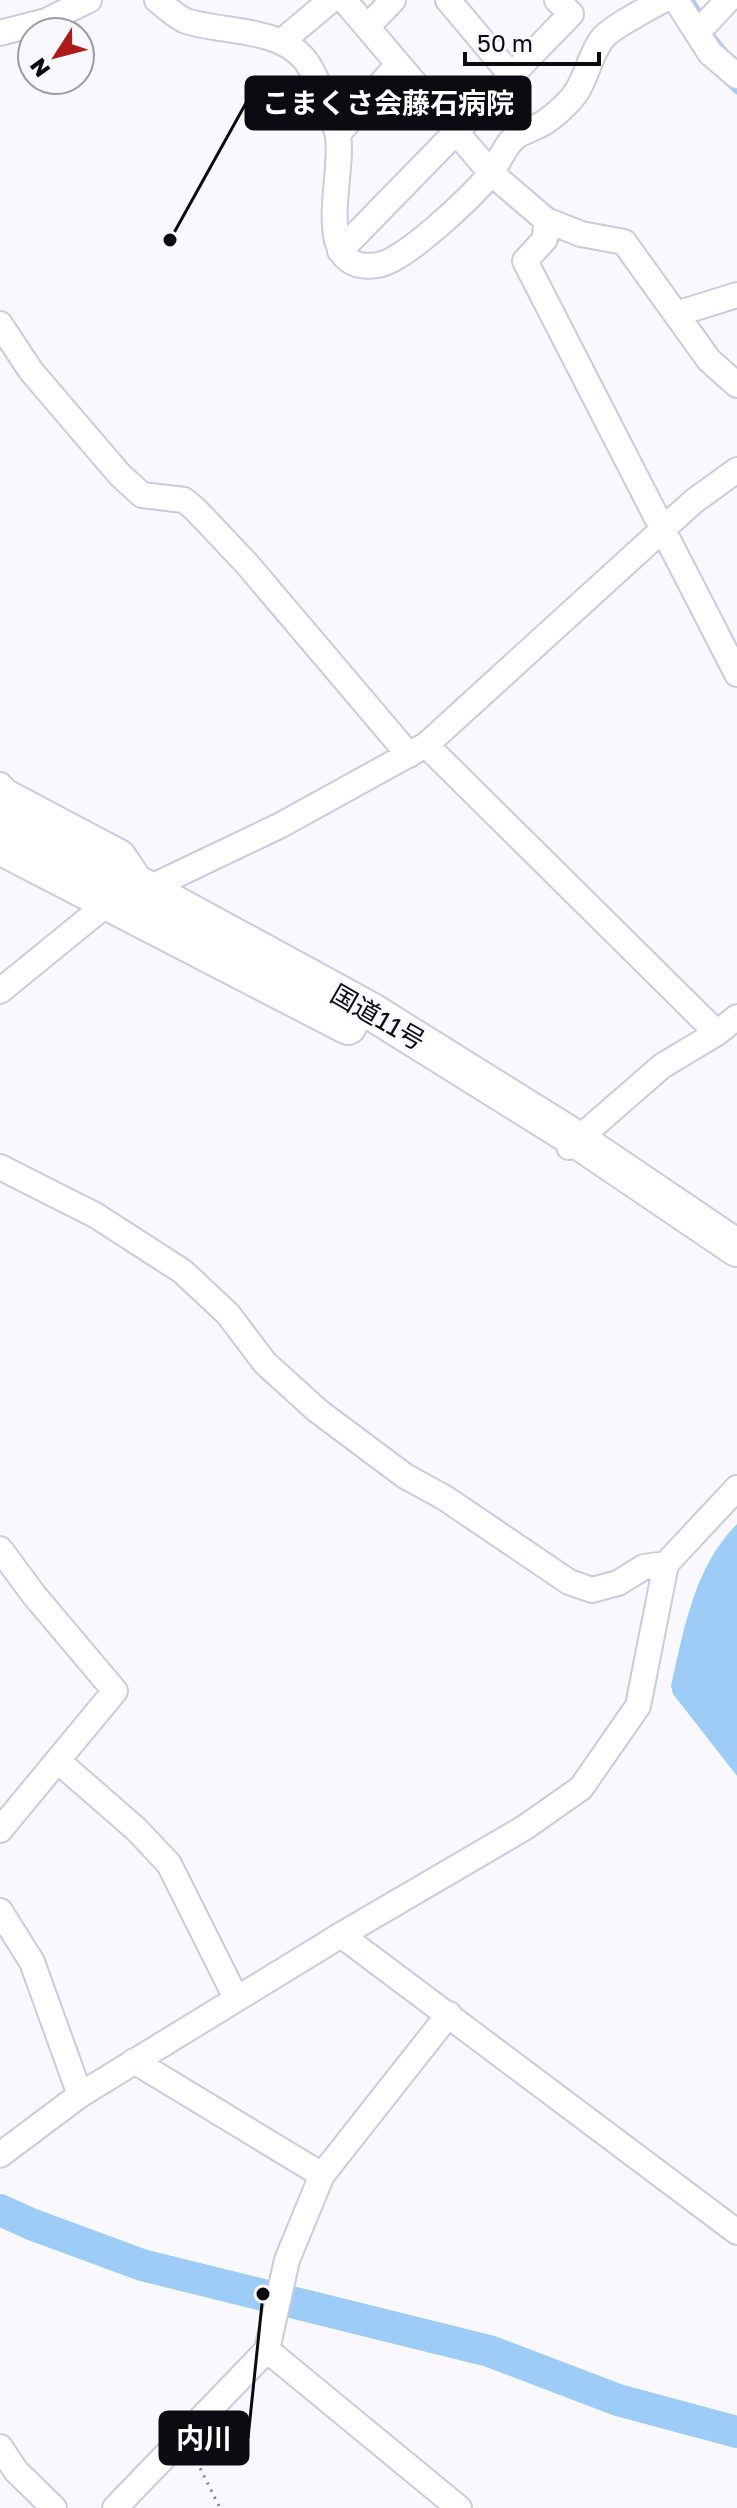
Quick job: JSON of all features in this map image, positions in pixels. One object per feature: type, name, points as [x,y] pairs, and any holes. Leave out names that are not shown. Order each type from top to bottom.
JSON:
[{"type":"highway","name":"国道11号","points":[[0,818],[147,889],[369,1010],[571,1146],[737,1248]]},
{"type":"highway","name":"国道11号","points":[[0,846],[336,1019],[571,1146],[737,1273]]},
{"type":"street","points":[[0,33],[46,21],[89,0]]},
{"type":"street","points":[[157,0],[184,20],[281,42],[305,59],[338,134],[341,159],[335,184],[334,213],[340,251],[352,262],[366,265],[381,265],[435,229],[459,208],[491,173],[514,138],[545,122],[574,97],[603,37],[663,0]]},
{"type":"street","points":[[281,42],[331,0]]},
{"type":"street","points":[[344,0],[491,173],[546,220],[581,234],[624,242],[709,360],[737,385]]},
{"type":"street","points":[[367,27],[393,0]]},
{"type":"street","points":[[448,0],[511,75]]},
{"type":"street","points":[[340,251],[571,14],[557,0]]},
{"type":"street","points":[[676,0],[710,53],[737,76]]},
{"type":"street","points":[[697,33],[728,0]]},
{"type":"street","points":[[338,134],[398,64]]},
{"type":"street","points":[[546,220],[545,239],[525,261],[737,674]]},
{"type":"street","points":[[676,314],[737,295]]},
{"type":"street","points":[[0,324],[31,371],[120,475],[142,495],[184,500],[195,509],[417,750],[717,1033]]},
{"type":"street","points":[[0,991],[108,903],[147,889],[281,825],[417,750],[694,501],[737,470]]},
{"type":"street","points":[[0,785],[5,791],[122,853],[147,889]]},
{"type":"street","points":[[571,1146],[662,1066],[717,1033],[737,1017]]},
{"type":"street","points":[[0,1167],[95,1215],[182,1271],[228,1314],[265,1363],[318,1411],[405,1476],[445,1498],[569,1582],[592,1590],[618,1583],[644,1567],[666,1564]]},
{"type":"street","points":[[0,2155],[80,2095],[236,1998],[524,1828],[581,1788],[638,1706],[666,1564],[737,1488]]},
{"type":"street","points":[[0,1549],[34,1595],[115,1691],[0,1830]]},
{"type":"street","points":[[58,1761],[136,1829],[169,1864],[236,1998]]},
{"type":"street","points":[[0,1911],[32,1962],[80,2095]]},
{"type":"street","points":[[341,1935],[737,2232]]},
{"type":"street","points":[[115,2508],[270,2339],[287,2260],[322,2175],[449,2014]]},
{"type":"street","points":[[134,2061],[322,2175]]},
{"type":"street","points":[[270,2339],[459,2508]]},
{"type":"street","points":[[0,2447],[16,2471],[54,2508]]},
{"type":"path","points":[[184,2436],[220,2508]]},
{"type":"water","points":[[737,1524],[737,1776],[673,1694],[671,1686],[686,1621],[701,1579],[710,1559]]},
{"type":"waterway","points":[[692,0],[701,14]]},
{"type":"waterway","points":[[711,33],[728,54]]},
{"type":"waterway","points":[[727,83],[737,92]]},
{"type":"waterway","points":[[0,2210],[142,2265],[489,2351],[618,2400],[737,2432]]},
{"type":"place","name":"こまくさ会藤石病院","points":[[170,240]]},
{"type":"place","name":"内川","points":[[263,2294]]}]
